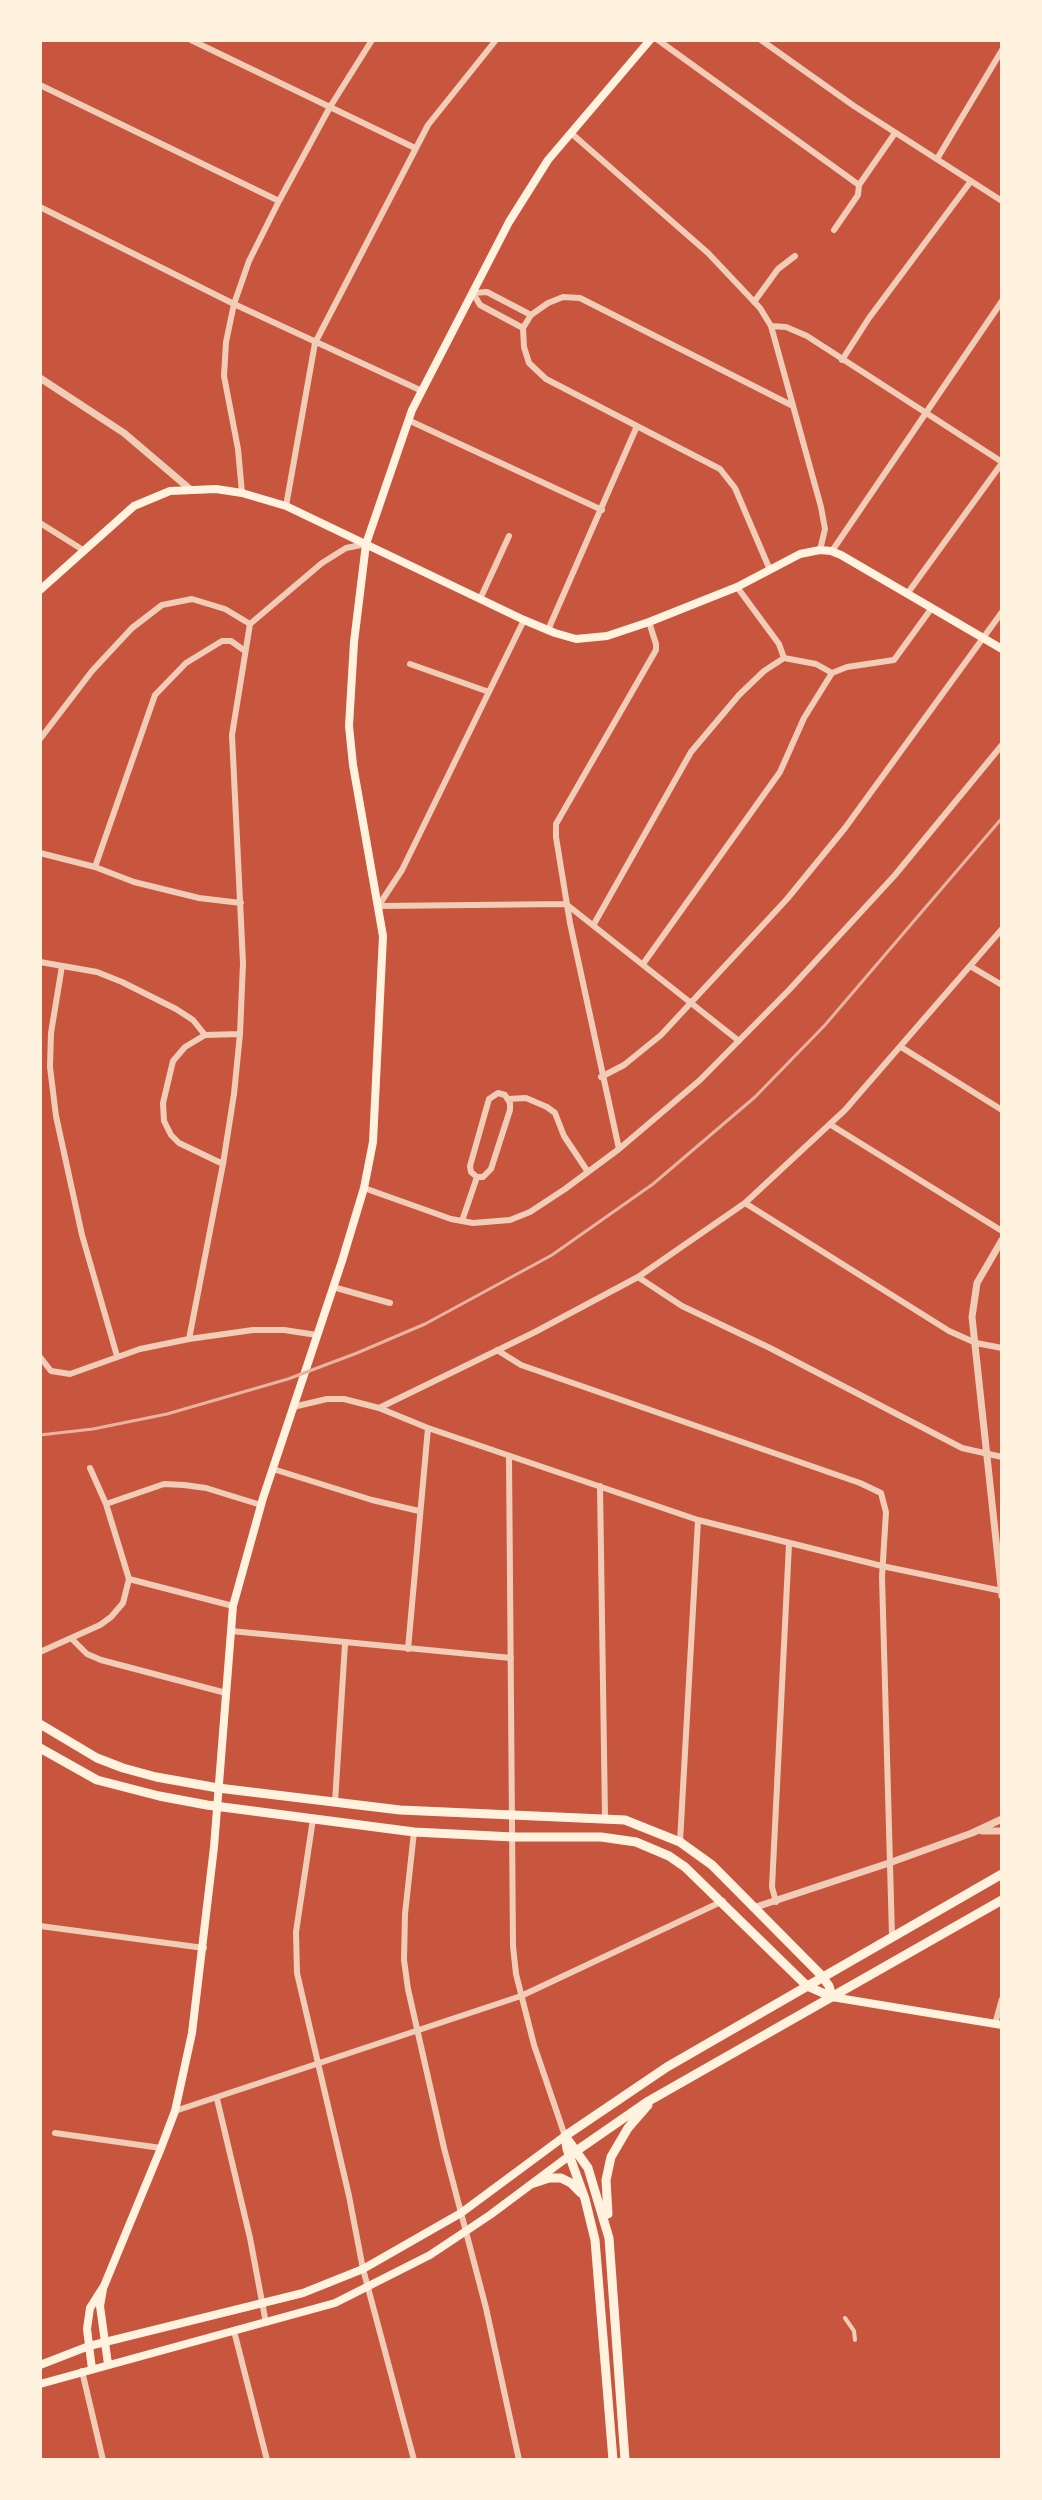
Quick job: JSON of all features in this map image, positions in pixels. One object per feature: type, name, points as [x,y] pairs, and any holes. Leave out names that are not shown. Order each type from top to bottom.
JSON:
[{"type":"main road","points":[[87,2370],[90,2308],[104,2286],[175,2111],[192,2033],[204,1948],[233,1606],[261,1505],[364,1188],[376,1111],[383,959],[379,906],[353,765],[349,726],[353,656],[366,544],[408,420],[528,190],[571,133],[650,40]]},
{"type":"main road","points":[[40,590],[134,506],[170,491],[242,493],[286,506],[524,620],[576,639],[592,638],[649,622],[737,587],[800,554],[820,550],[832,551],[1002,649]]},
{"type":"main road","points":[[40,1724],[97,1758],[123,1768],[218,1788],[400,1810],[625,1820],[680,1842],[712,1865],[822,1976],[832,1997]]},
{"type":"main road","points":[[40,1748],[97,1780],[217,1807],[414,1832],[601,1837],[636,1842],[677,1861],[723,1901],[807,1986],[832,1997],[998,2025]]},
{"type":"main road","points":[[40,2365],[89,2346],[303,2293],[363,2269],[461,2213],[656,2073],[1002,1874]]},
{"type":"main road","points":[[40,2384],[335,2303],[369,2288],[466,2232],[573,2153],[666,2090],[1002,1900]]},
{"type":"main road","points":[[625,2460],[606,2188],[611,2157],[634,2120],[666,2090]]},
{"type":"main road","points":[[565,2136],[573,2153],[597,2254],[613,2460]]},
{"type":"main road","points":[[573,2153],[594,2182],[609,2238]]},
{"type":"main road","points":[[534,2183],[561,2178],[571,2183],[585,2199]]},
{"type":"main road","points":[[104,2286],[100,2306],[108,2364]]},
{"type":"street","points":[[191,40],[415,148]]},
{"type":"street","points":[[242,493],[238,449],[224,376],[226,342],[234,304],[249,261],[279,201],[330,107],[372,40]]},
{"type":"street","points":[[286,506],[315,343],[415,148],[443,104],[496,40]]},
{"type":"street","points":[[658,40],[859,185]]},
{"type":"street","points":[[761,40],[895,133],[1002,201]]},
{"type":"street","points":[[937,159],[1002,50]]},
{"type":"street","points":[[40,85],[279,201]]},
{"type":"street","points":[[571,133],[708,253],[754,302],[771,326],[821,507],[825,529],[820,550]]},
{"type":"street","points":[[834,230],[858,195],[859,185],[895,133]]},
{"type":"street","points":[[842,360],[869,318],[971,181]]},
{"type":"street","points":[[40,207],[234,304],[422,391]]},
{"type":"street","points":[[754,302],[778,269],[795,256]]},
{"type":"street","points":[[523,328],[480,305],[473,293],[487,292],[531,315]]},
{"type":"street","points":[[770,570],[727,476],[711,463],[546,379],[529,363],[523,328],[531,315],[548,303],[563,297],[580,298],[791,405]]},
{"type":"street","points":[[832,551],[1002,301]]},
{"type":"street","points":[[771,326],[786,327],[807,336],[1002,462],[907,594]]},
{"type":"street","points":[[40,378],[124,433],[191,490]]},
{"type":"street","points":[[408,420],[602,510]]},
{"type":"street","points":[[548,630],[637,426]]},
{"type":"street","points":[[40,523],[83,550]]},
{"type":"street","points":[[481,597],[509,536]]},
{"type":"street","points":[[189,1339],[223,1164],[240,1034],[243,963],[232,735],[250,624],[322,563],[346,548],[366,544]]},
{"type":"street","points":[[737,587],[779,644],[784,658]]},
{"type":"street","points":[[40,739],[92,671],[132,628],[162,605],[192,599],[207,602],[250,624]]},
{"type":"street","points":[[643,964],[780,772],[804,718],[832,673],[847,667],[894,660],[931,609]]},
{"type":"street","points":[[601,1077],[635,1057],[692,1003],[825,854],[1002,612]]},
{"type":"street","points":[[379,906],[402,870],[524,620]]},
{"type":"street","points":[[619,1149],[566,904],[556,824],[656,650],[649,622]]},
{"type":"street","points":[[95,867],[155,695],[186,663],[222,641],[231,641],[245,651]]},
{"type":"street","points":[[594,924],[691,752],[739,695],[764,671],[784,658],[816,664],[832,673]]},
{"type":"street","points":[[410,664],[489,692]]},
{"type":"street","points":[[364,1188],[462,1221],[493,1223],[530,1212],[588,1172],[700,1080],[739,1041],[886,885],[1002,745]]},
{"type":"street","points":[[40,853],[95,867],[134,882],[199,898],[241,903]]},
{"type":"street","points":[[379,906],[566,904],[739,1041]]},
{"type":"street","points":[[379,1408],[638,1277],[745,1203],[831,1125],[1002,929]]},
{"type":"street","points":[[40,962],[97,972],[157,998],[193,1020],[205,1035]]},
{"type":"street","points":[[62,966],[51,1033],[50,1067],[56,1116],[82,1235],[117,1356]]},
{"type":"street","points":[[970,966],[1002,985]]},
{"type":"street","points":[[223,1164],[179,1143],[171,1135],[164,1121],[163,1103],[173,1061],[185,1047],[205,1035],[240,1034]]},
{"type":"street","points":[[901,1047],[1002,1110]]},
{"type":"street","points":[[498,1093],[505,1095],[510,1110],[491,1169],[483,1177],[477,1177],[470,1166],[489,1099],[498,1093]]},
{"type":"street","points":[[508,1099],[526,1098],[555,1113],[564,1136],[588,1172]]},
{"type":"street","points":[[831,1125],[1002,1231]]},
{"type":"street","points":[[462,1221],[477,1177]]},
{"type":"street","points":[[745,1203],[949,1331],[976,1343],[1002,1348]]},
{"type":"street","points":[[293,1407],[327,1399],[344,1399],[379,1408],[428,1428],[698,1520],[1002,1592],[972,1317],[977,1283],[1002,1240]]},
{"type":"street","points":[[638,1277],[682,1306],[962,1448],[1002,1457]]},
{"type":"street","points":[[333,1287],[390,1303]]},
{"type":"street","points":[[40,1357],[52,1371],[70,1374],[117,1356],[189,1339],[253,1330],[284,1330],[317,1335]]},
{"type":"street","points":[[497,1350],[521,1365],[881,1493],[885,1500],[882,1566],[892,1936]]},
{"type":"street","points":[[408,1649],[428,1428]]},
{"type":"street","points":[[509,1456],[513,1946],[521,1996],[534,2045],[565,2136]]},
{"type":"street","points":[[40,1652],[72,1639],[111,1617],[123,1603],[129,1579],[106,1504],[90,1468]]},
{"type":"street","points":[[273,1469],[372,1500],[419,1511]]},
{"type":"street","points":[[106,1504],[164,1484],[206,1488],[261,1505]]},
{"type":"street","points":[[600,1486],[605,1817]]},
{"type":"street","points":[[680,1842],[698,1520]]},
{"type":"street","points":[[779,1901],[772,1887],[789,1544]]},
{"type":"street","points":[[129,1579],[233,1606]]},
{"type":"street","points":[[231,1631],[511,1658]]},
{"type":"street","points":[[72,1639],[87,1654],[101,1660],[226,1693]]},
{"type":"street","points":[[335,1802],[345,1644]]},
{"type":"street","points":[[313,1819],[296,1932],[295,1953],[300,1987],[363,2269],[414,2460]]},
{"type":"street","points":[[753,1908],[889,1863],[1002,1819]]},
{"type":"street","points":[[972,1833],[1002,1831]]},
{"type":"street","points":[[414,1832],[405,1914],[404,1960],[416,2031],[486,2308],[519,2460]]},
{"type":"street","points":[[175,2111],[521,1996],[723,1901]]},
{"type":"street","points":[[40,1926],[204,1948]]},
{"type":"street","points":[[998,2025],[1002,1999]]},
{"type":"street","points":[[217,2099],[250,2238],[266,2323]]},
{"type":"street","points":[[55,2133],[161,2148]]},
{"type":"street","points":[[845,2318],[854,2331],[855,2340]]},
{"type":"street","points":[[234,2331],[267,2460]]},
{"type":"street","points":[[87,2370],[103,2460]]},
{"type":"railway","points":[[40,1435],[93,1429],[167,1414],[288,1379],[425,1324],[552,1255],[653,1184],[755,1097],[825,1025],[1002,818]]}]
